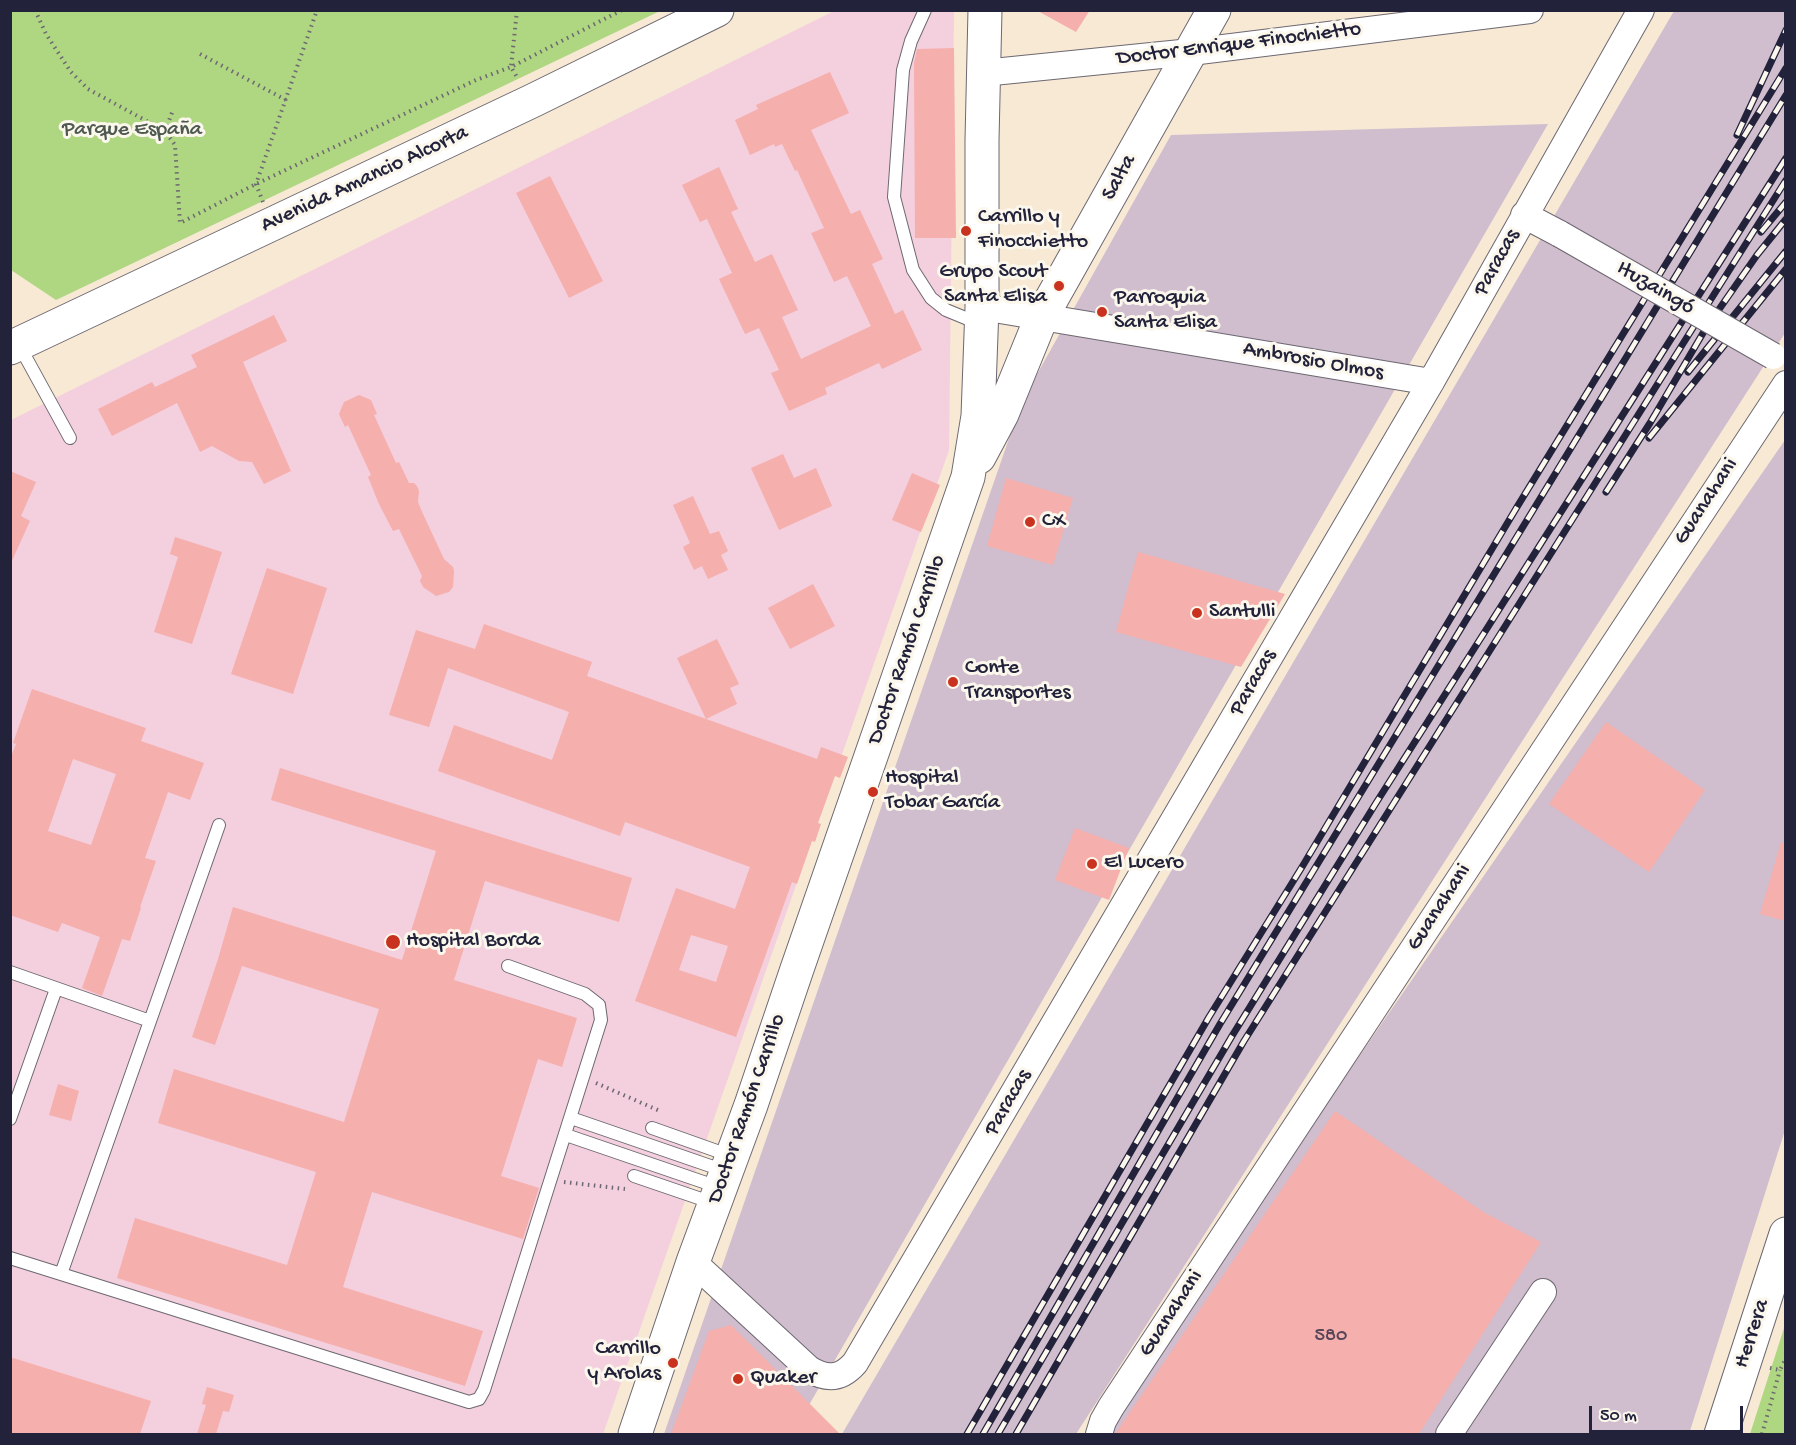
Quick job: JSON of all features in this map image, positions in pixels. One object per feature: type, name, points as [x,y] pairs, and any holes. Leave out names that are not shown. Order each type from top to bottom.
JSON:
[{"type":"main road","name":"Avenida Amancio Alcorta","points":[[15,346],[532,101],[717,10]]},
{"type":"main road","name":"Doctor Ramón Carrillo","points":[[635,1434],[968,477],[978,416],[982,316],[985,10]]},
{"type":"main road","name":"Salta","points":[[968,477],[1002,414],[1042,316],[1214,10]]},
{"type":"main road","name":"Herrera","points":[[1721,1434],[1785,1234]]},
{"type":"street","name":"Doctor Enrique Finochietto","points":[[983,73],[1191,52],[1530,10]]},
{"type":"street","name":"Paracas","points":[[693,1262],[797,1359],[816,1373],[829,1377],[843,1374],[862,1353],[1431,382],[1641,10]]},
{"type":"street","name":"Ituzaingó","points":[[1524,215],[1779,359]]},
{"type":"street","name":"Ambrosio Olmos","points":[[982,316],[1042,316],[1431,382]]},
{"type":"street","name":"Guanahani","points":[[1099,1434],[1103,1421],[1117,1397],[1785,384]]},
{"type":"street","points":[[1449,1434],[1543,1292]]},
{"type":"lane","points":[[925,10],[911,41],[903,70],[894,197],[913,270],[931,298],[946,310],[982,316]]},
{"type":"lane","points":[[15,346],[70,438]]},
{"type":"lane","points":[[61,1274],[219,825]]},
{"type":"lane","points":[[10,1258],[469,1402],[479,1399],[484,1390],[601,1020],[599,1005],[585,994],[508,966]]},
{"type":"lane","points":[[10,972],[150,1021]]},
{"type":"lane","points":[[10,1119],[56,989]]},
{"type":"lane","points":[[571,1118],[671,1152],[723,1180]]},
{"type":"lane","points":[[652,1128],[723,1180]]},
{"type":"lane","points":[[566,1135],[666,1169],[723,1180]]},
{"type":"lane","points":[[666,1169],[671,1152]]},
{"type":"lane","points":[[634,1176],[723,1180]]},
{"type":"path","points":[[34,10],[52,44],[71,72],[88,90],[165,131],[175,145],[180,223],[256,184],[476,80],[511,67],[622,10]]},
{"type":"path","points":[[273,224],[256,184],[317,10]]},
{"type":"path","points":[[517,10],[511,67],[532,101]]},
{"type":"path","points":[[200,54],[286,100]]},
{"type":"path","points":[[165,131],[173,110]]},
{"type":"path","points":[[584,1078],[651,1108]]},
{"type":"path","points":[[551,1180],[624,1189]]},
{"type":"path","points":[[1762,1434],[1780,1370]]},
{"type":"shaded area","name":"Hospital Borda","points":[[834,11],[954,11],[949,450],[603,1434],[11,1434],[11,420]]},
{"type":"shaded area","points":[[1674,11],[1785,11],[1785,333],[1076,1434],[842,1434]]},
{"type":"shaded area","points":[[1548,124],[809,1405],[839,1434],[664,1434],[1022,401],[1171,135]]},
{"type":"shaded area","points":[[1785,440],[1785,1130],[1689,1434],[1098,1434]]},
{"type":"green space","name":"Parque España","points":[[10,11],[660,11],[56,300],[11,270]]},
{"type":"green space","points":[[1785,1325],[1785,1434],[1750,1434]]},
{"type":"building","points":[[1036,10],[1090,10],[1076,32]]},
{"type":"building","points":[[954,48],[956,238],[915,238],[914,63],[917,49]]},
{"type":"building","points":[[830,72],[849,113],[811,130],[851,214],[860,210],[883,259],[872,264],[895,314],[903,310],[922,350],[882,369],[879,363],[825,388],[827,394],[789,411],[771,373],[779,370],[759,328],[745,334],[719,279],[732,273],[707,219],[700,222],[682,185],[719,167],[738,209],[731,212],[755,262],[772,254],[798,310],[782,317],[801,359],[871,326],[847,276],[834,282],[811,233],[824,228],[782,144],[775,147],[774,144],[750,155],[735,120],[758,109],[756,105]]},
{"type":"building","points":[[550,176],[603,281],[569,298],[516,193]]},
{"type":"building","points":[[274,315],[287,341],[243,362],[291,471],[264,484],[252,462],[239,461],[212,446],[200,452],[177,403],[112,436],[98,409],[152,382],[155,387],[197,367],[191,355]]},
{"type":"building","points":[[359,395],[371,400],[377,414],[374,415],[396,463],[399,462],[409,483],[417,486],[418,502],[423,514],[444,559],[453,567],[453,587],[449,592],[436,596],[423,587],[420,581],[422,576],[399,529],[393,531],[379,504],[368,477],[371,475],[348,425],[345,427],[339,414],[344,402]]},
{"type":"building","points":[[783,454],[794,478],[816,468],[832,506],[779,530],[751,468]]},
{"type":"building","points":[[10,471],[36,482],[21,516],[30,521],[10,565]]},
{"type":"building","points":[[912,473],[940,485],[921,532],[892,520]]},
{"type":"building","name":"CX","points":[[1006,478],[1073,498],[1053,565],[987,546]]},
{"type":"building","points":[[693,496],[710,534],[719,531],[728,551],[721,555],[728,570],[708,579],[702,566],[694,570],[683,547],[690,543],[673,505]]},
{"type":"building","points":[[175,537],[222,552],[192,644],[154,632],[178,557],[170,554]]},
{"type":"building","name":"Santulli","points":[[1138,552],[1285,594],[1241,667],[1116,632]]},
{"type":"building","points":[[267,568],[327,588],[293,694],[231,674]]},
{"type":"building","points":[[813,584],[835,626],[790,649],[768,608]]},
{"type":"building","points":[[484,624],[592,662],[587,676],[817,759],[821,747],[848,757],[840,778],[835,776],[818,823],[821,824],[815,842],[812,841],[797,884],[792,882],[736,1037],[635,1001],[676,888],[735,909],[750,867],[625,822],[620,836],[438,771],[454,725],[552,760],[569,712],[448,668],[429,727],[389,715],[416,630],[475,649]],"holes":[[[691,935],[728,946],[716,982],[679,970]]]},
{"type":"building","points":[[717,639],[739,684],[730,688],[737,704],[706,719],[677,658]]},
{"type":"building","points":[[32,689],[146,728],[141,741],[204,763],[190,800],[168,792],[145,858],[156,861],[141,908],[130,941],[122,939],[102,996],[82,988],[100,937],[62,923],[58,932],[10,915],[10,759],[16,744],[13,743]],"holes":[[[73,759],[116,774],[91,845],[48,831]]]},
{"type":"building","points":[[1606,722],[1705,790],[1649,872],[1549,804]]},
{"type":"building","points":[[280,768],[632,878],[619,922],[485,881],[454,980],[577,1018],[562,1067],[538,1059],[501,1176],[539,1188],[523,1239],[372,1192],[343,1287],[483,1331],[465,1386],[117,1278],[135,1218],[287,1265],[316,1172],[158,1123],[174,1069],[344,1122],[379,1009],[242,966],[215,1045],[192,1037],[233,907],[402,960],[436,851],[271,800]]},
{"type":"building","name":"El Lucero","points":[[1075,828],[1129,848],[1109,900],[1055,880]]},
{"type":"building","points":[[1781,842],[1785,843],[1785,921],[1760,914]]},
{"type":"building","points":[[58,1084],[79,1091],[71,1121],[49,1115]]},
{"type":"building","points":[[1335,1111],[1485,1213],[1541,1242],[1419,1434],[1115,1434]]},
{"type":"building","name":"Quaker","points":[[731,1325],[840,1434],[671,1434],[709,1331]]},
{"type":"building","points":[[10,1357],[151,1401],[140,1434],[10,1434]]},
{"type":"building","points":[[207,1387],[234,1395],[229,1412],[223,1411],[216,1434],[197,1434],[206,1405],[202,1404]]},
{"type":"railway","points":[[1737,135],[1786,30]]},
{"type":"railway","points":[[967,1434],[1209,1017],[1786,68]]},
{"type":"railway","points":[[983,1434],[1220,1024],[1786,95]]},
{"type":"railway","points":[[998,1434],[1232,1036],[1376,803],[1786,158]]},
{"type":"railway","points":[[1016,1434],[1244,1041],[1786,180]]},
{"type":"railway","points":[[1761,232],[1786,202]]},
{"type":"railway","points":[[1606,492],[1706,328],[1757,255],[1786,219]]},
{"type":"railway","points":[[1688,372],[1786,251]]},
{"type":"railway","points":[[1649,438],[1786,269]]},
{"type":"place","name":"Carrillo y Finocchietto","points":[[966,231]]},
{"type":"place","name":"Grupo Scout Santa Elisa","points":[[1059,286]]},
{"type":"place","name":"Parroquia Santa Elisa","points":[[1102,312]]},
{"type":"place","name":"CX","points":[[1030,522]]},
{"type":"place","name":"Santulli","points":[[1197,613]]},
{"type":"place","name":"Conte Transportes","points":[[953,682]]},
{"type":"place","name":"Hospital Tobar García","points":[[873,792]]},
{"type":"place","name":"El Lucero","points":[[1092,864]]},
{"type":"place","name":"Hospital Borda","points":[[393,942]]},
{"type":"place","name":"Carrillo y Arolas","points":[[673,1363]]},
{"type":"place","name":"Quaker","points":[[738,1379]]}]
